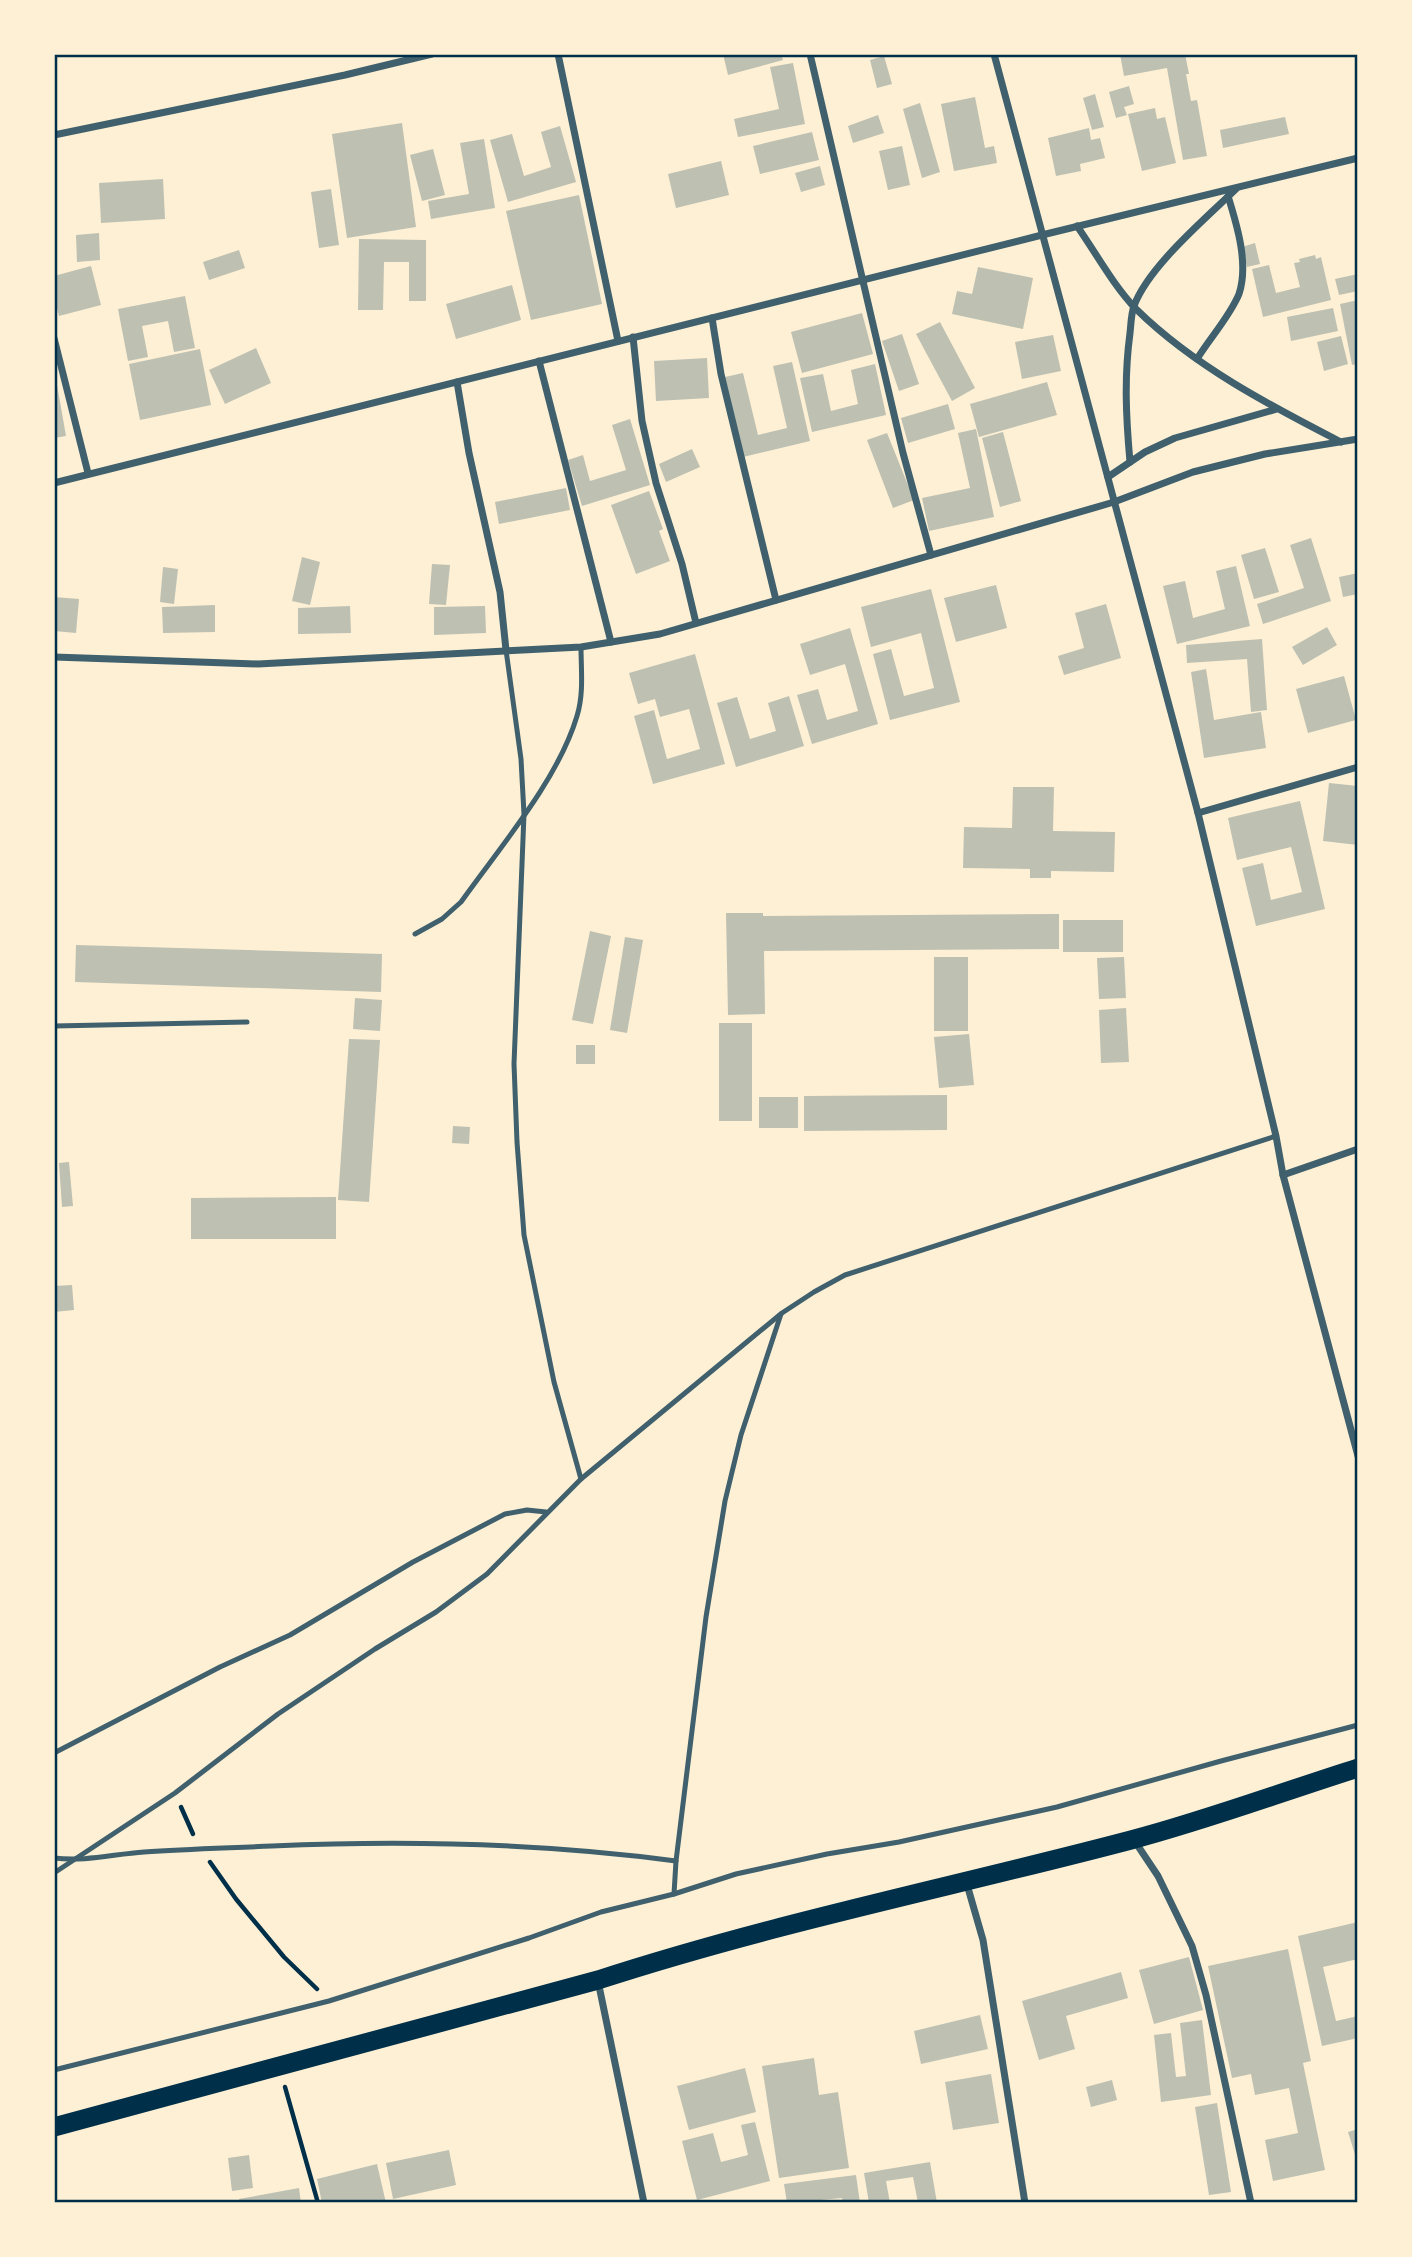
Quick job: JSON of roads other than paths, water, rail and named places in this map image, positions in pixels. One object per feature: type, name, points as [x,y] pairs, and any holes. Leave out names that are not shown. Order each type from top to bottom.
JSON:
[{"type":"highway","points":[[54,2127],[598,1979],[670,1956],[800,1921],[1133,1840],[1358,1768]]},
{"type":"street","points":[[54,135],[345,75],[432,54]]},
{"type":"street","points":[[558,54],[618,341]]},
{"type":"street","points":[[810,54],[903,453],[931,555]]},
{"type":"street","points":[[994,54],[1198,813],[1276,1136],[1283,1175],[1358,1456]]},
{"type":"street","points":[[54,483],[1358,158]]},
{"type":"street","points":[[1130,462],[1125,408],[1126,369],[1134,306],[1149,279],[1237,188]]},
{"type":"street","points":[[1197,359],[1238,295],[1241,280],[1237,224],[1228,196]]},
{"type":"street","points":[[1077,226],[1134,306],[1169,338],[1197,359],[1278,409],[1342,442]]},
{"type":"street","points":[[712,318],[721,374],[776,600]]},
{"type":"street","points":[[633,337],[642,421],[656,482],[682,564],[696,623]]},
{"type":"street","points":[[54,338],[88,473]]},
{"type":"street","points":[[539,361],[611,642]]},
{"type":"street","points":[[457,382],[469,453],[500,592],[506,650]]},
{"type":"street","points":[[1108,477],[1175,438],[1278,409]]},
{"type":"street","points":[[54,657],[258,664],[580,647],[660,634],[1114,502],[1193,472],[1265,454],[1358,439]]},
{"type":"street","points":[[1198,813],[1358,767]]},
{"type":"street","points":[[1283,1175],[1354,1150],[1358,1142]]},
{"type":"street","points":[[1133,1840],[1158,1876],[1192,1946],[1206,1995],[1251,2203]]},
{"type":"street","points":[[966,1881],[983,1940],[1025,2203]]},
{"type":"street","points":[[598,1979],[644,2203]]},
{"type":"lane","points":[[415,934],[442,919],[461,902],[559,761],[578,715],[582,688],[580,647]]},
{"type":"lane","points":[[506,650],[521,759],[524,814],[514,1064],[524,1235],[554,1382],[581,1479]]},
{"type":"lane","points":[[54,1026],[247,1022]]},
{"type":"lane","points":[[54,1873],[175,1793],[278,1714],[436,1612],[477,1581],[516,1546],[581,1479],[782,1314],[814,1292],[845,1275],[1276,1136]]},
{"type":"lane","points":[[674,1894],[706,1617],[725,1501],[741,1435],[782,1314]]},
{"type":"lane","points":[[54,1753],[220,1667],[290,1635],[413,1562],[505,1514],[527,1510],[546,1513]]},
{"type":"lane","points":[[54,2070],[329,2001],[529,1938],[601,1912],[674,1894],[736,1874],[1057,1807],[1221,1760],[1358,1725]]},
{"type":"lane","points":[[54,1858],[72,1860],[141,1852],[415,1842],[599,1851],[676,1861]]}]
